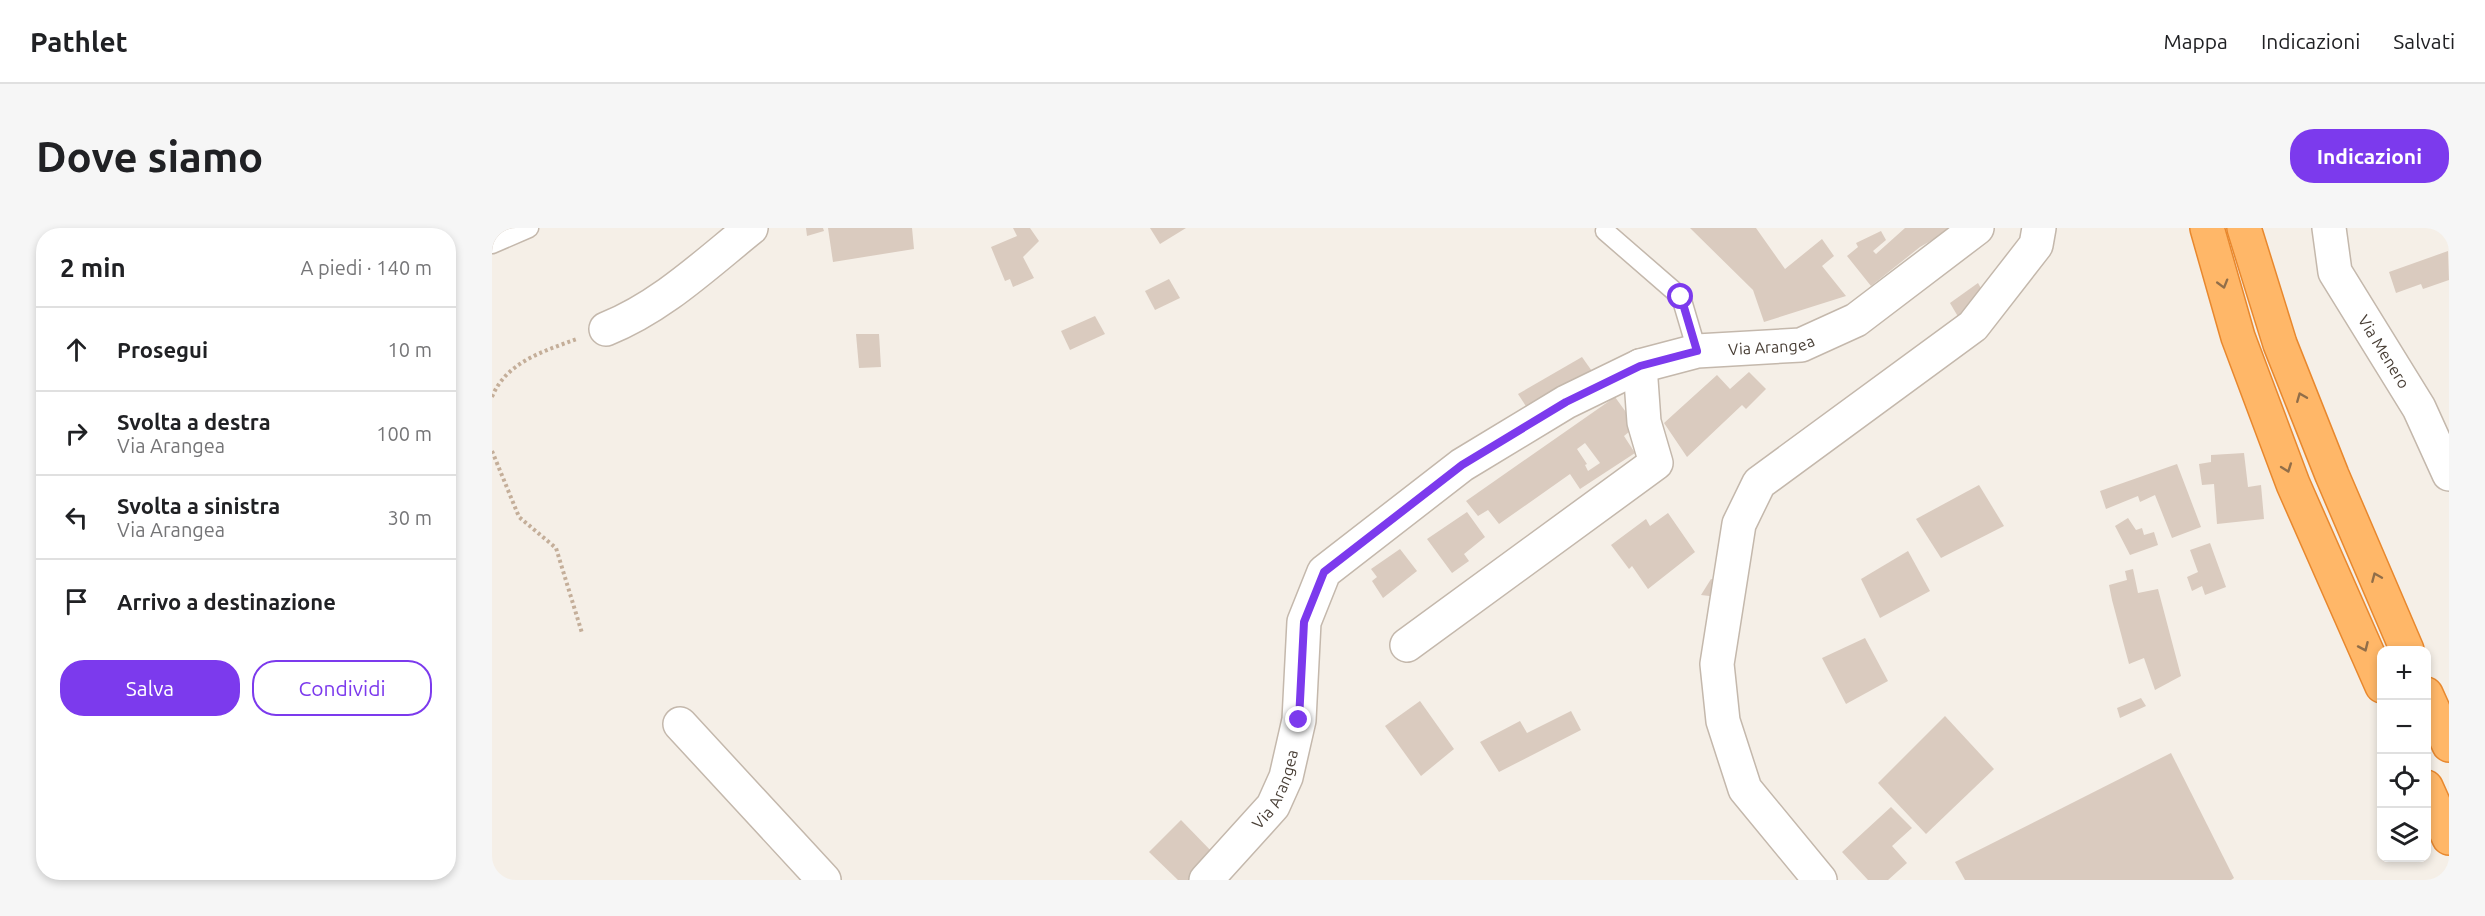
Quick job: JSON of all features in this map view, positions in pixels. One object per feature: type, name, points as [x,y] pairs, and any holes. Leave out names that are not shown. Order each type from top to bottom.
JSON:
[{"type":"highway","points":[[2207,228],[2238,337],[2293,484],[2377,675]]},
{"type":"highway","points":[[2244,228],[2284,355],[2405,646]]},
{"type":"highway","points":[[2430,700],[2449,745]]},
{"type":"highway","points":[[2431,796],[2449,838]]},
{"type":"street","points":[[606,329],[633,318],[671,292],[751,228]]},
{"type":"street","name":"Via Arangea","points":[[1206,880],[1273,806],[1286,777],[1299,720],[1304,622],[1324,572],[1462,465],[1566,402],[1640,366],[1697,351],[1801,345],[1856,320],[1977,228]]},
{"type":"street","points":[[1820,880],[1745,789],[1723,721],[1717,664],[1740,524],[1759,483],[1973,326],[2036,245],[2039,228]]},
{"type":"street","name":"Via Menero","points":[[2329,228],[2335,272],[2419,408],[2449,474]]},
{"type":"street","points":[[1407,645],[1656,463],[1644,422],[1640,366]]},
{"type":"street","points":[[680,724],[824,880]]},
{"type":"lane","points":[[492,244],[529,228]]},
{"type":"lane","points":[[1605,231],[1681,297],[1697,351]]},
{"type":"path","points":[[492,396],[498,381],[533,355],[606,329]]},
{"type":"path","points":[[492,451],[519,517],[555,548],[582,633]]},
{"type":"building","points":[[806,228],[823,228],[824,231],[807,236]]},
{"type":"building","points":[[828,228],[912,228],[914,249],[833,262]]},
{"type":"building","points":[[1013,228],[1030,228],[1039,241],[1023,257],[1034,278],[1013,287],[1010,279],[1005,281],[991,247],[1017,236]]},
{"type":"building","points":[[1150,228],[1186,228],[1160,244]]},
{"type":"building","points":[[1690,228],[1756,228],[1785,269],[1822,239],[1834,256],[1822,266],[1846,296],[1764,322],[1753,290]]},
{"type":"building","points":[[1905,228],[1947,228],[1948,231],[1920,247],[1871,286],[1847,256],[1858,247],[1856,243],[1881,231],[1886,240],[1873,251],[1876,254]]},
{"type":"building","points":[[2448,251],[2449,280],[2423,289],[2421,284],[2396,293],[2389,272]]},
{"type":"building","points":[[1169,279],[1180,298],[1155,310],[1145,291]]},
{"type":"building","points":[[1978,283],[1988,301],[1960,320],[1950,303]]},
{"type":"building","points":[[1095,316],[1105,334],[1070,350],[1061,331]]},
{"type":"building","points":[[856,334],[879,334],[881,367],[859,368]]},
{"type":"building","points":[[1582,357],[1594,374],[1531,414],[1518,394]]},
{"type":"building","points":[[1749,372],[1766,389],[1746,409],[1742,405],[1687,457],[1664,423],[1717,375],[1730,389]]},
{"type":"building","points":[[1615,397],[1636,426],[1624,436],[1635,453],[1580,489],[1570,474],[1499,524],[1488,510],[1478,516],[1466,501]],"holes":[[[1585,443],[1600,463],[1588,471],[1585,465],[1587,464],[1577,449]]]},
{"type":"building","points":[[2244,453],[2248,487],[2261,485],[2264,519],[2217,524],[2214,484],[2202,485],[2199,464],[2211,462],[2211,455]]},
{"type":"building","points":[[2177,464],[2201,527],[2172,538],[2155,495],[2140,502],[2138,496],[2106,509],[2100,491]]},
{"type":"building","points":[[1979,485],[2004,526],[1941,558],[1916,519]]},
{"type":"building","points":[[1467,512],[1485,537],[1464,554],[1469,561],[1452,573],[1427,539]]},
{"type":"building","points":[[1668,513],[1695,552],[1648,589],[1632,566],[1629,569],[1611,545],[1646,519],[1650,526]]},
{"type":"building","points":[[2128,518],[2136,530],[2142,528],[2144,535],[2154,532],[2158,545],[2130,555],[2115,526]]},
{"type":"building","points":[[2210,543],[2226,587],[2205,595],[2202,586],[2192,591],[2187,577],[2198,572],[2190,550]]},
{"type":"building","points":[[1400,549],[1417,571],[1383,598],[1372,581],[1377,577],[1371,569]]},
{"type":"building","points":[[1908,551],[1930,591],[1880,618],[1861,579]]},
{"type":"building","points":[[2133,569],[2138,593],[2158,589],[2181,676],[2155,690],[2144,658],[2129,664],[2109,585],[2127,580],[2125,571]]},
{"type":"building","points":[[1711,579],[1721,581],[1718,597],[1701,595]]},
{"type":"building","points":[[1865,638],[1888,681],[1846,704],[1822,658]]},
{"type":"building","points":[[2141,698],[2146,706],[2120,718],[2117,708]]},
{"type":"building","points":[[1420,701],[1454,749],[1421,776],[1385,726]]},
{"type":"building","points":[[1571,711],[1581,730],[1499,772],[1480,742],[1520,721],[1527,733]]},
{"type":"building","points":[[1945,716],[1994,769],[1926,834],[1878,783]]},
{"type":"building","points":[[2171,753],[2234,878],[2231,880],[1965,880],[1955,862]]},
{"type":"building","points":[[1891,807],[1912,828],[1892,846],[1907,863],[1888,880],[1868,880],[1842,852]]},
{"type":"building","points":[[1181,820],[1215,855],[1189,880],[1178,880],[1149,852]]},
{"type":"route","points":[[1299,720],[1304,622],[1324,572],[1462,465],[1566,402],[1640,366],[1697,351],[1681,297]]}]
